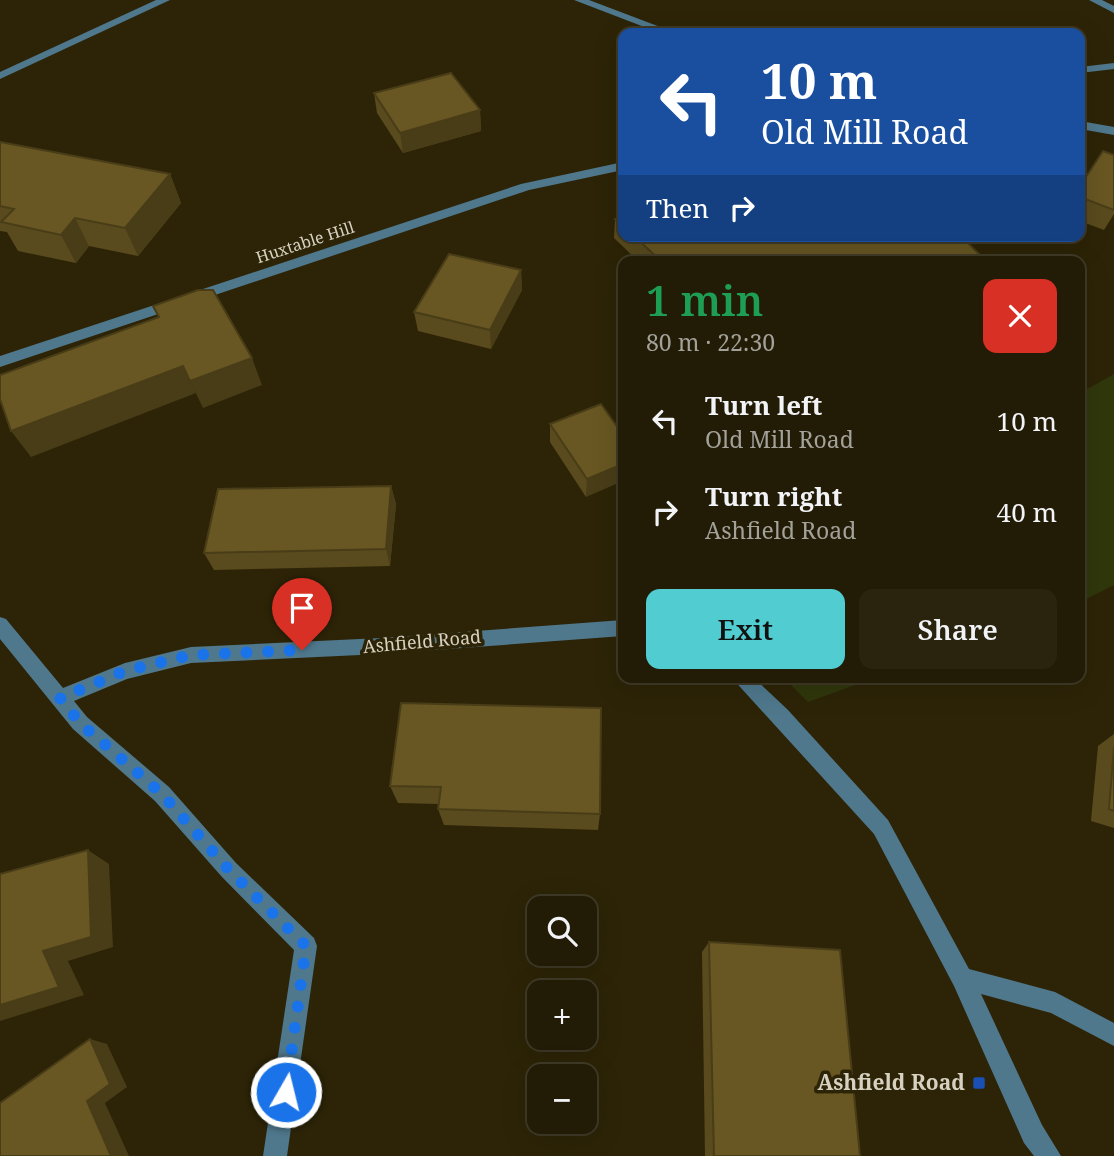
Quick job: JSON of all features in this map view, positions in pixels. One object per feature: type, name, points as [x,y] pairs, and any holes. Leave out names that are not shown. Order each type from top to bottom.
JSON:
[{"type":"street","points":[[0,76],[165,0]]},
{"type":"street","points":[[579,0],[656,28]]},
{"type":"street","points":[[1094,0],[1114,10]]},
{"type":"street","points":[[1085,69],[1114,66]]},
{"type":"street","points":[[1085,125],[1114,131]]},
{"type":"street","name":"Huxtable Hill","points":[[0,362],[526,187],[618,167]]},
{"type":"street","points":[[0,625],[80,723],[162,794],[229,870],[306,946],[275,1156]]},
{"type":"street","name":"Ashfield Road","points":[[60,698],[125,671],[191,655],[382,646],[618,628]]},
{"type":"street","points":[[746,683],[781,716],[881,827],[962,978],[1032,1134],[1049,1156]]},
{"type":"street","points":[[962,978],[1055,1003],[1114,1035]]},
{"type":"green space","points":[[1114,374],[1114,585],[1085,600],[1085,390]]},
{"type":"green space","points":[[789,683],[860,683],[808,702]]},
{"type":"building","points":[[451,73],[480,110],[400,133],[374,93]]},
{"type":"building","points":[[0,142],[170,174],[125,228],[75,218],[61,235],[1,222],[14,209],[0,206]]},
{"type":"building","points":[[1103,151],[1114,155],[1114,210],[1085,199],[1085,178]]},
{"type":"building","points":[[640,242],[967,242],[981,256],[679,255],[656,256]]},
{"type":"building","points":[[449,254],[521,270],[490,330],[414,312]]},
{"type":"building","points":[[198,290],[213,290],[252,358],[190,381],[183,366],[11,431],[0,399],[0,375],[159,317],[153,306]]},
{"type":"building","points":[[601,404],[618,428],[618,466],[587,479],[550,424]]},
{"type":"building","points":[[391,486],[386,549],[204,553],[218,489]]},
{"type":"building","points":[[401,703],[601,708],[600,814],[438,809],[441,787],[390,786]]},
{"type":"building","points":[[1114,747],[1114,811],[1109,809]]},
{"type":"building","points":[[88,850],[91,937],[43,951],[59,987],[0,1005],[0,874]]},
{"type":"building","points":[[709,942],[840,950],[860,1156],[714,1156]]},
{"type":"building","points":[[90,1039],[110,1084],[87,1101],[111,1156],[0,1156],[0,1103]]},
{"type":"place","name":"Ashfield Road","points":[[979,1083]]},
{"type":"route","points":[[286,1092],[306,946],[229,870],[162,794],[80,723],[60,698],[125,671],[191,655],[302,650]]}]
